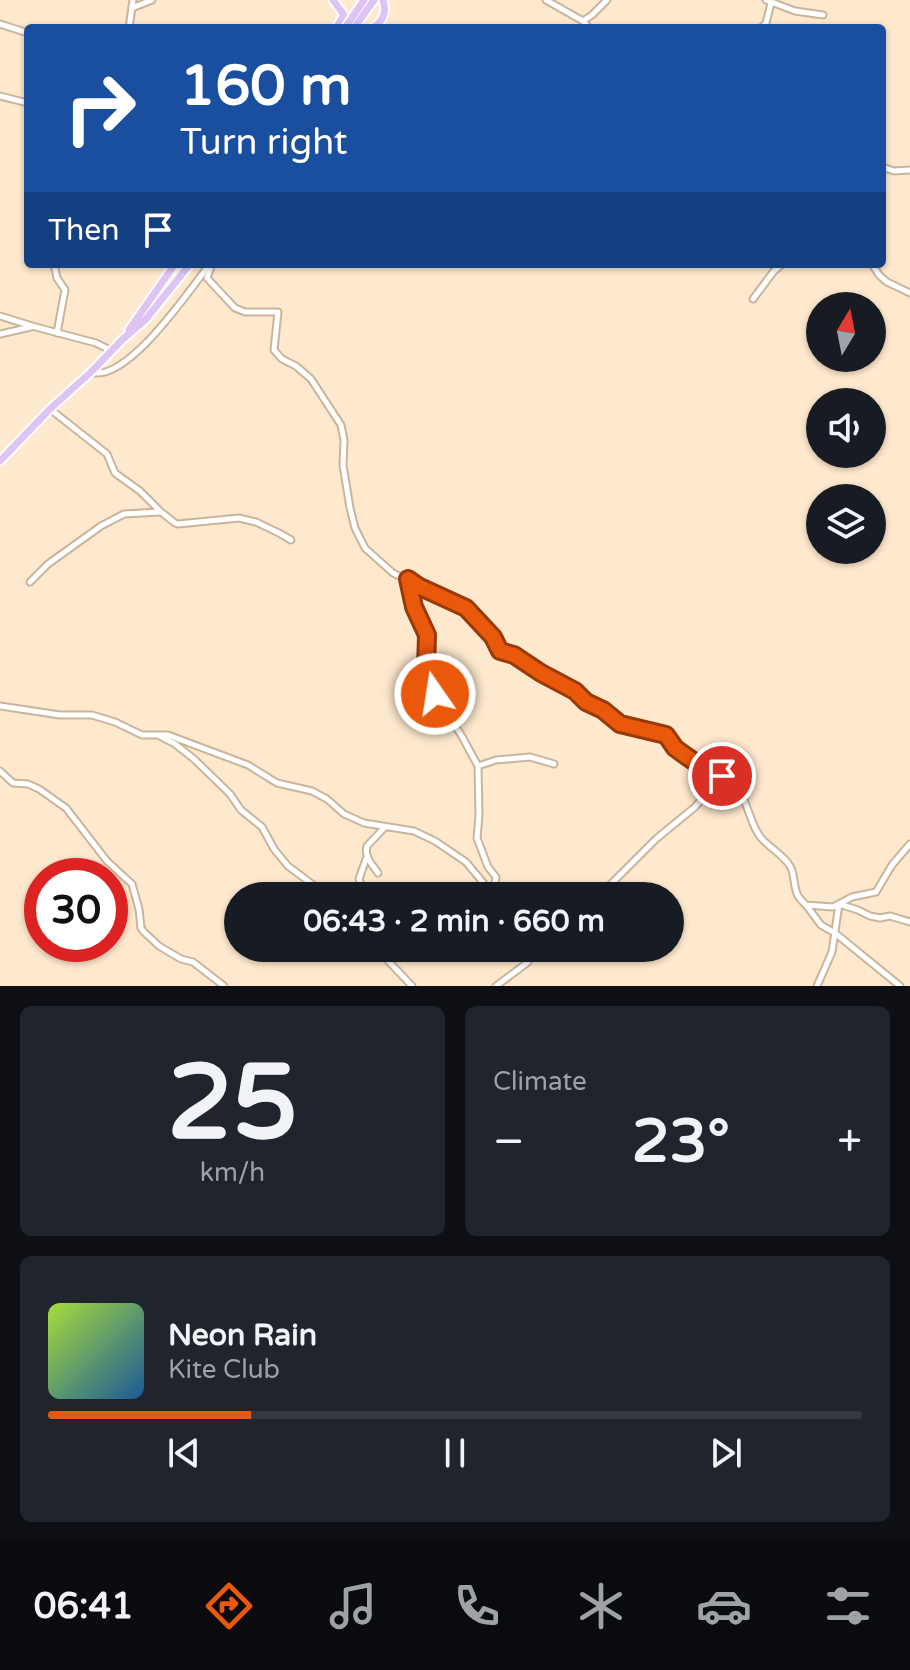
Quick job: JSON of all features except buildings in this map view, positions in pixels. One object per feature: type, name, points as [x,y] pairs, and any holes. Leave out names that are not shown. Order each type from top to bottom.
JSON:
[{"type":"highway","points":[[333,0],[350,24]]},
{"type":"highway","points":[[338,24],[344,15],[345,0]]},
{"type":"highway","points":[[348,24],[364,0]]},
{"type":"highway","points":[[358,24],[374,0]]},
{"type":"highway","points":[[383,0],[385,10]]},
{"type":"highway","points":[[377,24],[390,0]]},
{"type":"highway","points":[[123,339],[172,268]]},
{"type":"highway","points":[[0,461],[50,409],[146,319],[187,268]]},
{"type":"street","points":[[130,24],[133,0]]},
{"type":"street","points":[[132,8],[152,0]]},
{"type":"street","points":[[546,0],[586,24]]},
{"type":"street","points":[[583,21],[607,0]]},
{"type":"street","points":[[765,24],[768,1],[795,11],[823,15]]},
{"type":"street","points":[[0,24],[24,32]]},
{"type":"street","points":[[0,96],[24,102]]},
{"type":"street","points":[[886,168],[910,170]]},
{"type":"street","points":[[55,268],[65,290],[57,333]]},
{"type":"street","points":[[91,372],[98,374],[114,370],[130,358],[150,340],[208,268]]},
{"type":"street","points":[[210,268],[207,278],[235,308],[245,312],[278,312],[274,350],[311,379],[343,431],[343,465],[355,528],[365,548],[393,573],[466,608],[493,637],[500,651],[514,655],[575,691],[620,724],[666,735],[675,748],[711,773],[732,783],[742,792],[751,822],[759,836],[788,863],[798,895],[821,925],[900,986]]},
{"type":"street","points":[[753,299],[778,268]]},
{"type":"street","points":[[875,268],[887,282],[910,293]]},
{"type":"street","points":[[0,316],[96,343],[112,351]]},
{"type":"street","points":[[0,334],[32,326]]},
{"type":"street","points":[[50,409],[107,454],[115,473],[178,524],[239,518],[256,522],[291,540]]},
{"type":"street","points":[[30,582],[48,564],[101,526],[124,514],[161,512]]},
{"type":"street","points":[[408,579],[414,607],[427,635],[428,679],[442,709],[460,733],[478,766],[477,838],[488,867],[496,877],[495,882]]},
{"type":"street","points":[[0,706],[60,715],[92,715],[142,735],[168,735],[248,765],[277,783],[312,791],[344,814],[364,823],[414,831],[466,862],[483,882]]},
{"type":"street","points":[[159,735],[194,759],[230,794],[241,810],[262,827],[288,866],[309,882]]},
{"type":"street","points":[[478,766],[496,760],[530,757],[554,764]]},
{"type":"street","points":[[0,771],[13,783],[39,789],[66,808],[117,873],[132,884],[144,932],[159,946],[193,962],[224,986]]},
{"type":"street","points":[[613,882],[656,839],[695,807],[722,776]]},
{"type":"street","points":[[378,873],[366,850],[385,827]]},
{"type":"street","points":[[806,905],[833,907],[852,897],[876,892],[892,865],[910,844]]},
{"type":"street","points":[[360,882],[368,858]]},
{"type":"street","points":[[839,904],[870,916],[890,916],[910,922]]},
{"type":"street","points":[[817,986],[832,952],[839,904]]},
{"type":"street","points":[[389,962],[412,986]]},
{"type":"street","points":[[496,986],[528,962]]},
{"type":"route","points":[[435,694],[426,668],[427,635],[414,607],[408,579],[466,608],[493,637],[500,651],[514,655],[575,691],[620,724],[666,735],[675,748],[711,773],[722,776]]}]
